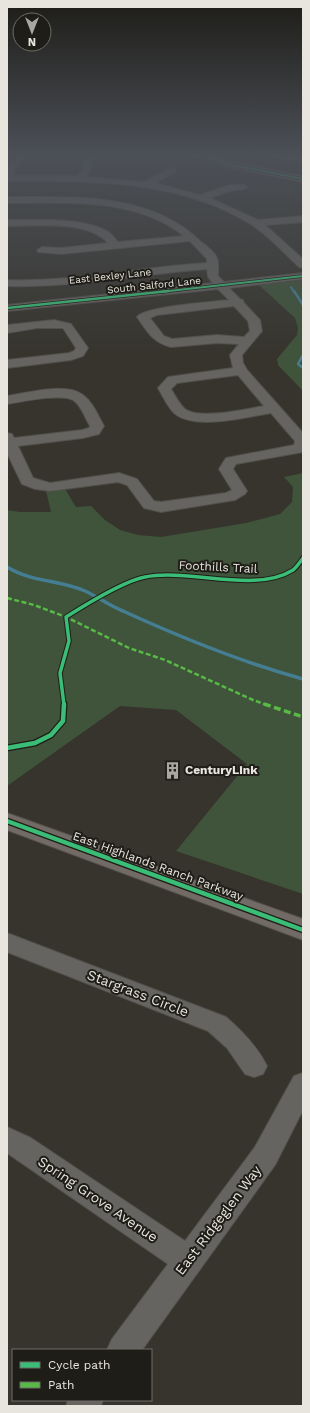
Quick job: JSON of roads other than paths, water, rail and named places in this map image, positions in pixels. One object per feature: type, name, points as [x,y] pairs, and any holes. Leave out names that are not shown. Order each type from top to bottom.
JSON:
[{"type":"main road","name":"East Highlands Ranch Parkway","points":[[7,821],[303,930]]},
{"type":"street","points":[[7,400],[58,394],[73,395],[79,398],[97,426],[94,431],[83,434],[8,440],[27,481],[40,486],[50,487],[120,477],[132,482],[149,505],[161,507],[230,497],[240,491],[226,469],[230,461],[302,447],[302,440],[241,371],[237,363],[236,355],[256,331],[256,324],[239,302],[213,277],[212,258],[192,238],[169,221]]},
{"type":"street","points":[[252,221],[303,265]]},
{"type":"street","points":[[257,224],[285,221]]},
{"type":"street","points":[[7,223],[50,223],[75,226],[104,233],[116,246]]},
{"type":"street","points":[[42,250],[61,251],[192,238]]},
{"type":"street","name":"East Bexley Lane","points":[[7,283],[39,284],[179,268],[212,266]]},
{"type":"street","name":"South Salford Lane","points":[[7,308],[303,276]]},
{"type":"street","points":[[239,302],[155,312],[142,317],[160,339],[172,343],[217,339],[247,341]]},
{"type":"street","points":[[7,329],[54,324],[64,325],[67,326],[82,348],[79,353],[71,356],[7,364]]},
{"type":"street","points":[[241,371],[173,380],[164,388],[182,413],[196,418],[211,418],[274,408]]},
{"type":"street","name":"Stargrass Circle","points":[[7,942],[217,1024],[236,1041],[254,1066]]},
{"type":"street","name":"East Ridgeglen Way","points":[[124,1349],[265,1156],[303,1084]]},
{"type":"street","name":"Spring Grove Avenue","points":[[7,1139],[188,1260]]},
{"type":"waterway","points":[[291,287],[294,292]]},
{"type":"waterway","points":[[294,291],[303,305]]},
{"type":"waterway","points":[[303,355],[298,364],[303,368]]},
{"type":"waterway","points":[[7,567],[26,576],[75,587],[118,609],[167,631],[234,657],[303,679]]},
{"type":"place","name":"CenturyLink","points":[[172,770]]}]
